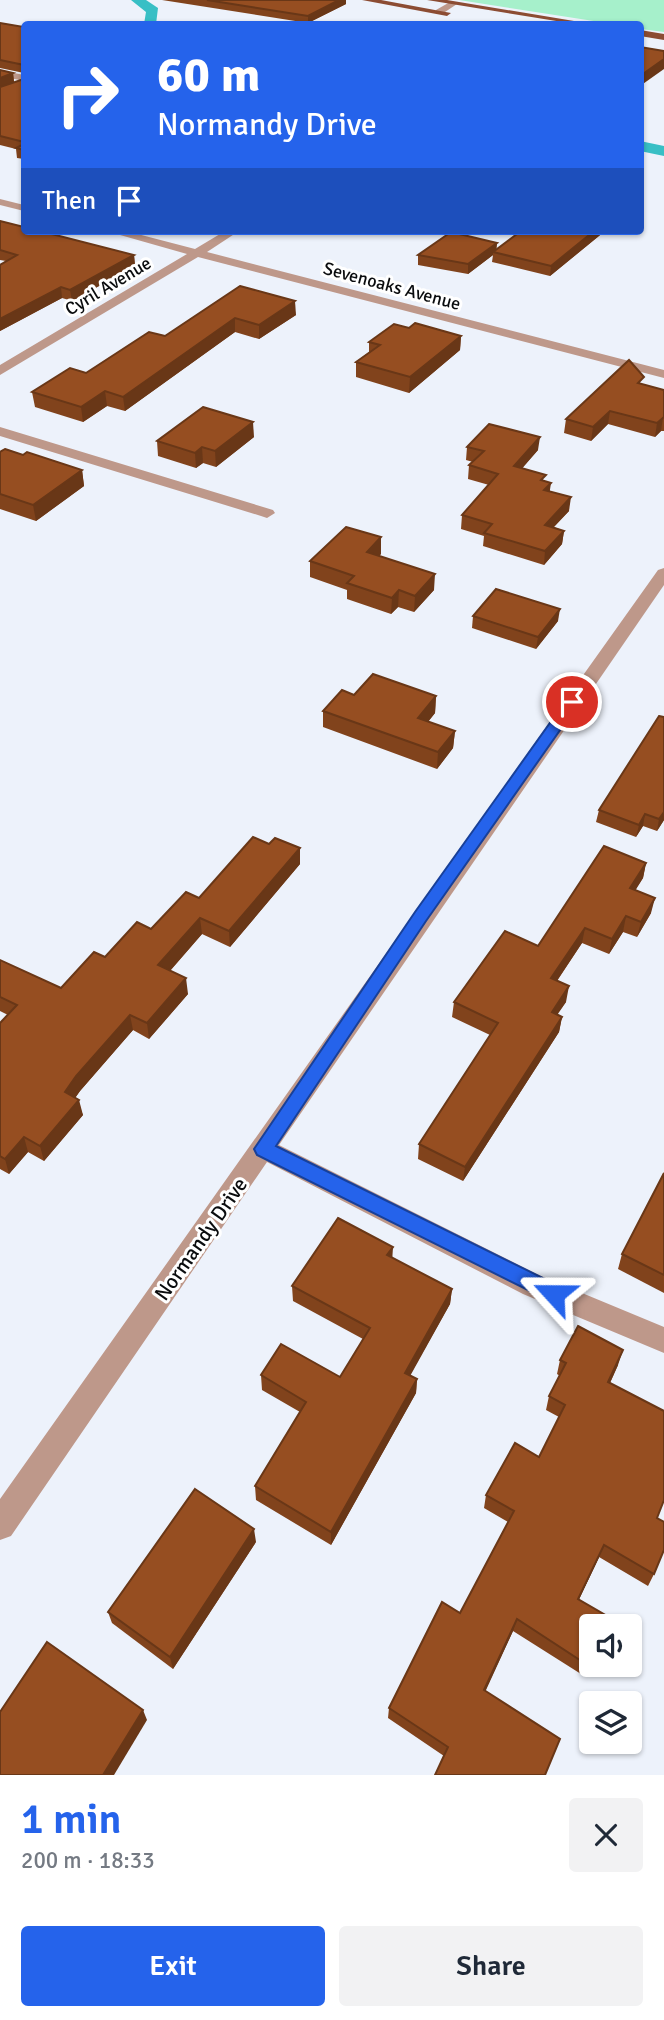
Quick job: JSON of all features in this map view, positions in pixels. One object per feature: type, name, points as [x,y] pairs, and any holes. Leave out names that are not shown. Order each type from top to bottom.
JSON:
[{"type":"main road","points":[[366,0],[500,21]]},
{"type":"main road","points":[[431,0],[568,21]]},
{"type":"main road","points":[[644,34],[664,37]]},
{"type":"main road","points":[[644,45],[664,48]]},
{"type":"street","points":[[439,12],[453,4]]},
{"type":"street","points":[[0,73],[21,77]]},
{"type":"street","points":[[12,88],[21,84]]},
{"type":"street","points":[[0,202],[21,207]]},
{"type":"street","name":"Sevenoaks Avenue","points":[[127,235],[664,374]]},
{"type":"street","name":"Cyril Avenue","points":[[0,371],[226,235]]},
{"type":"street","points":[[0,431],[267,513]]},
{"type":"street","name":"Normandy Drive","points":[[0,1525],[264,1149],[428,905],[664,573]]},
{"type":"street","points":[[264,1149],[532,1285],[664,1340]]},
{"type":"green space","points":[[459,0],[664,0],[664,32],[644,29],[644,21],[594,21]]},
{"type":"building","points":[[207,0],[339,0],[308,16]]},
{"type":"building","points":[[0,23],[21,26],[21,64],[0,60]]},
{"type":"building","points":[[644,48],[664,51],[664,59],[644,73]]},
{"type":"building","points":[[0,70],[13,73],[0,78]]},
{"type":"building","points":[[21,80],[21,141],[0,136],[0,87]]},
{"type":"building","points":[[0,221],[21,226],[21,235],[56,235],[134,255],[70,290],[61,287],[0,319],[0,265],[17,255],[0,250]]},
{"type":"building","points":[[447,235],[464,235],[497,243],[468,264],[418,255]]},
{"type":"building","points":[[516,235],[589,235],[551,266],[493,252]]},
{"type":"building","points":[[240,286],[295,301],[259,325],[235,318],[123,397],[105,391],[81,407],[32,392],[70,368],[86,373],[149,332],[165,336]]},
{"type":"building","points":[[415,323],[461,336],[410,377],[356,362],[380,345],[369,342],[394,324],[409,328]]},
{"type":"building","points":[[629,360],[644,377],[638,383],[664,390],[664,417],[657,423],[610,411],[593,427],[566,419]]},
{"type":"building","points":[[203,407],[253,422],[215,451],[202,447],[195,453],[157,441]]},
{"type":"building","points":[[489,424],[540,437],[514,466],[546,475],[541,480],[551,483],[544,490],[571,497],[545,525],[564,531],[545,551],[484,533],[492,524],[462,515],[498,474],[469,465],[484,451],[467,447]]},
{"type":"building","points":[[5,449],[23,455],[27,452],[82,470],[33,505],[0,494],[0,452]]},
{"type":"building","points":[[346,527],[381,537],[367,552],[435,574],[415,596],[399,590],[392,598],[347,583],[354,576],[310,561]]},
{"type":"building","points":[[496,589],[560,609],[538,637],[473,616]]},
{"type":"building","points":[[373,674],[436,696],[418,718],[455,731],[438,752],[323,711],[342,690],[354,695]]},
{"type":"building","points":[[659,716],[664,717],[664,812],[659,819],[645,814],[639,825],[599,810]]},
{"type":"building","points":[[253,837],[269,844],[275,838],[300,848],[229,931],[200,918],[158,965],[186,978],[147,1023],[130,1015],[76,1076],[65,1092],[79,1100],[40,1146],[24,1137],[5,1159],[0,1156],[0,1023],[17,1005],[0,997],[0,960],[61,988],[94,952],[105,957],[137,922],[151,929],[186,892],[199,898]]},
{"type":"building","points":[[604,846],[646,863],[630,888],[655,898],[641,922],[626,916],[612,939],[585,928],[551,978],[569,986],[552,1012],[562,1017],[465,1167],[419,1144],[498,1023],[454,1002],[505,931],[538,946]]},
{"type":"building","points":[[664,1173],[664,1275],[622,1254]]},
{"type":"building","points":[[338,1218],[393,1247],[387,1255],[452,1289],[405,1373],[417,1379],[331,1532],[255,1486],[306,1402],[261,1375],[281,1344],[340,1377],[370,1328],[292,1286]]},
{"type":"building","points":[[578,1326],[623,1350],[608,1382],[664,1411],[664,1500],[657,1518],[664,1522],[664,1550],[654,1574],[604,1545],[578,1599],[604,1614],[579,1614],[579,1659],[517,1619],[484,1690],[560,1739],[545,1775],[435,1775],[448,1747],[389,1708],[442,1602],[460,1613],[514,1511],[486,1495],[515,1443],[539,1457],[565,1405],[549,1396],[566,1363],[560,1360]]},
{"type":"building","points":[[195,1489],[254,1529],[170,1657],[108,1612]]},
{"type":"building","points":[[47,1642],[143,1710],[103,1775],[0,1775],[0,1712]]},
{"type":"waterway","points":[[137,0],[153,11],[151,21]]},
{"type":"waterway","points":[[644,147],[664,151]]},
{"type":"route","points":[[554,1294],[264,1149],[421,917],[572,702]]}]
